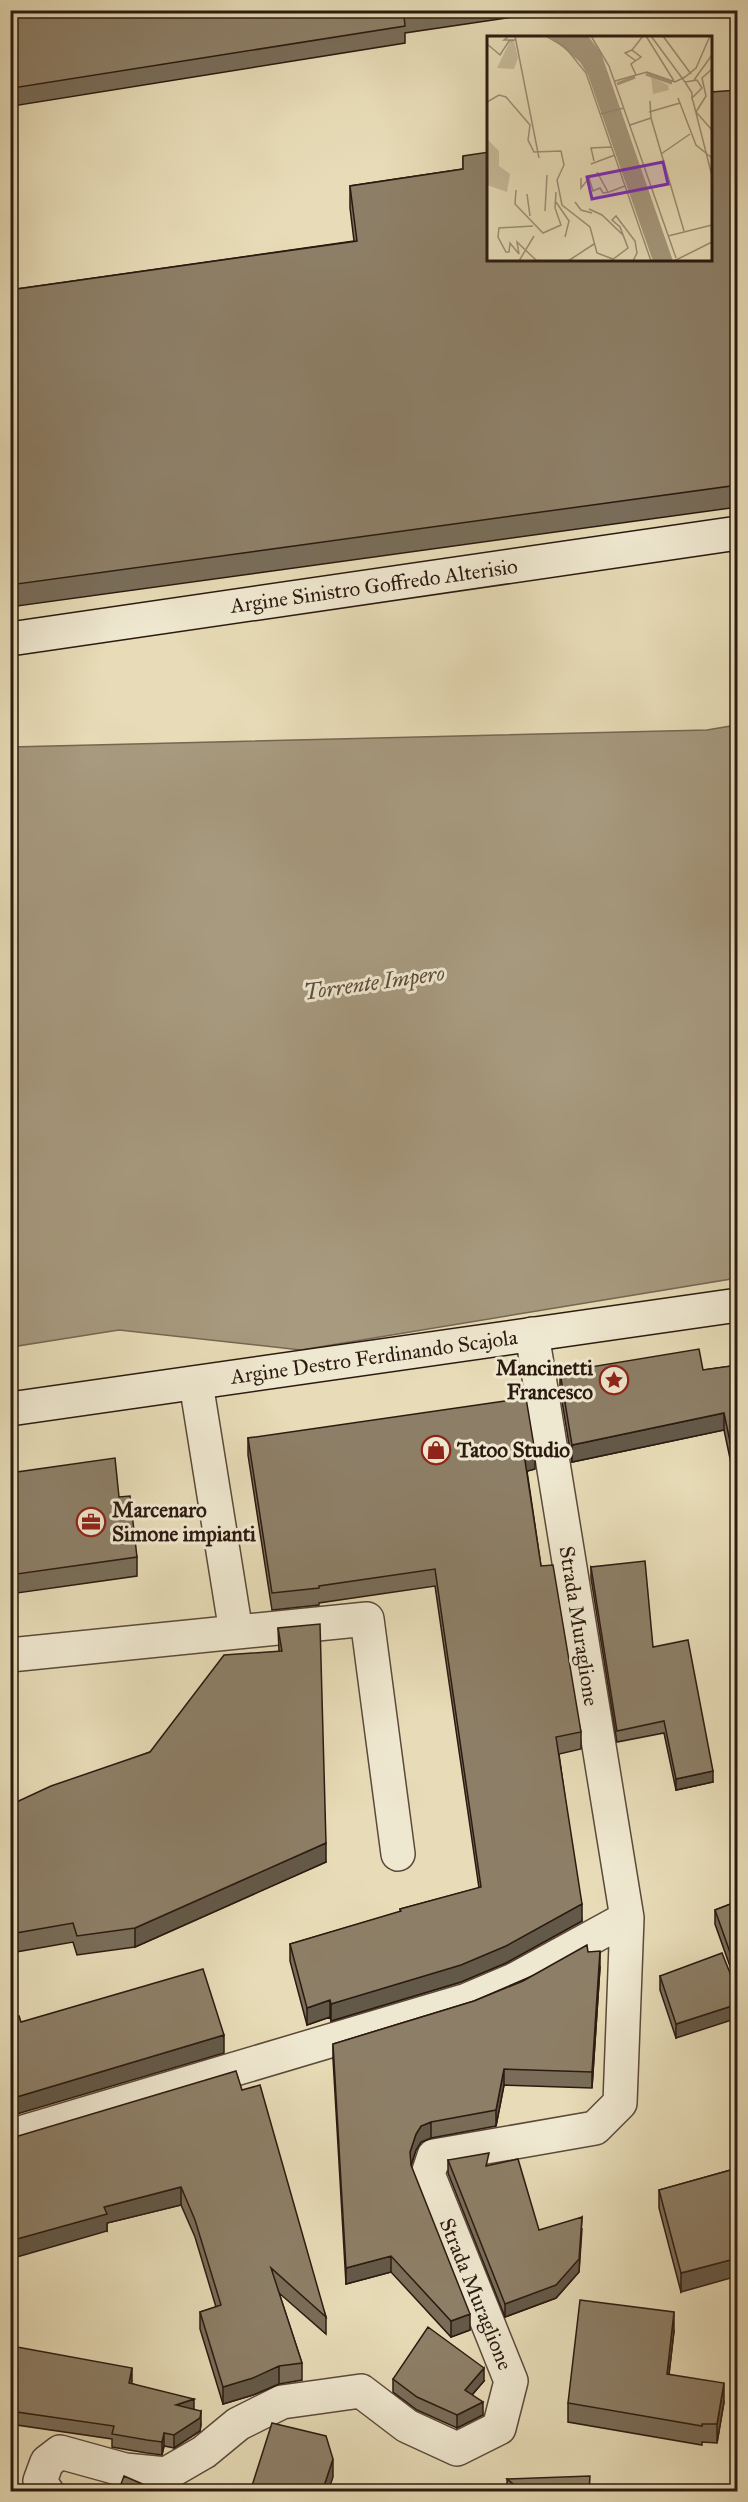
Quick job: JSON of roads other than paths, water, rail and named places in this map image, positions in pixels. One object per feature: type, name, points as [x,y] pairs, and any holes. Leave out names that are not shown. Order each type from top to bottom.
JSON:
[{"type":"street","name":"Argine Sinistro Goffredo Alterisio","points":[[10,639],[738,533]]},
{"type":"street","name":"Argine Destro Ferdinando Scajola","points":[[10,1409],[738,1305]]},
{"type":"street","name":"Strada Muraglione","points":[[47,2492],[40,2481],[47,2462],[60,2452],[125,2470],[166,2474],[204,2452],[238,2424],[282,2402],[361,2391],[407,2426],[457,2449],[499,2428],[511,2381],[428,2174],[434,2156],[595,2128],[620,2103],[627,1918],[532,1335]]},
{"type":"street","points":[[196,1383],[236,1632]]},
{"type":"street","points":[[10,1655],[367,1619],[398,1854]]},
{"type":"street","points":[[10,2136],[467,2000],[514,1980],[627,1918]]},
{"type":"water","name":"Torrente Impero","points":[[737,725],[737,1278],[301,1350],[119,1330],[11,1347],[11,747],[707,730]]},
{"type":"place","name":"Mancinetti Francesco","points":[[614,1380]]},
{"type":"place","name":"Tatoo Studio","points":[[436,1450]]},
{"type":"place","name":"Marcenaro Simone impianti","points":[[91,1522]]}]
